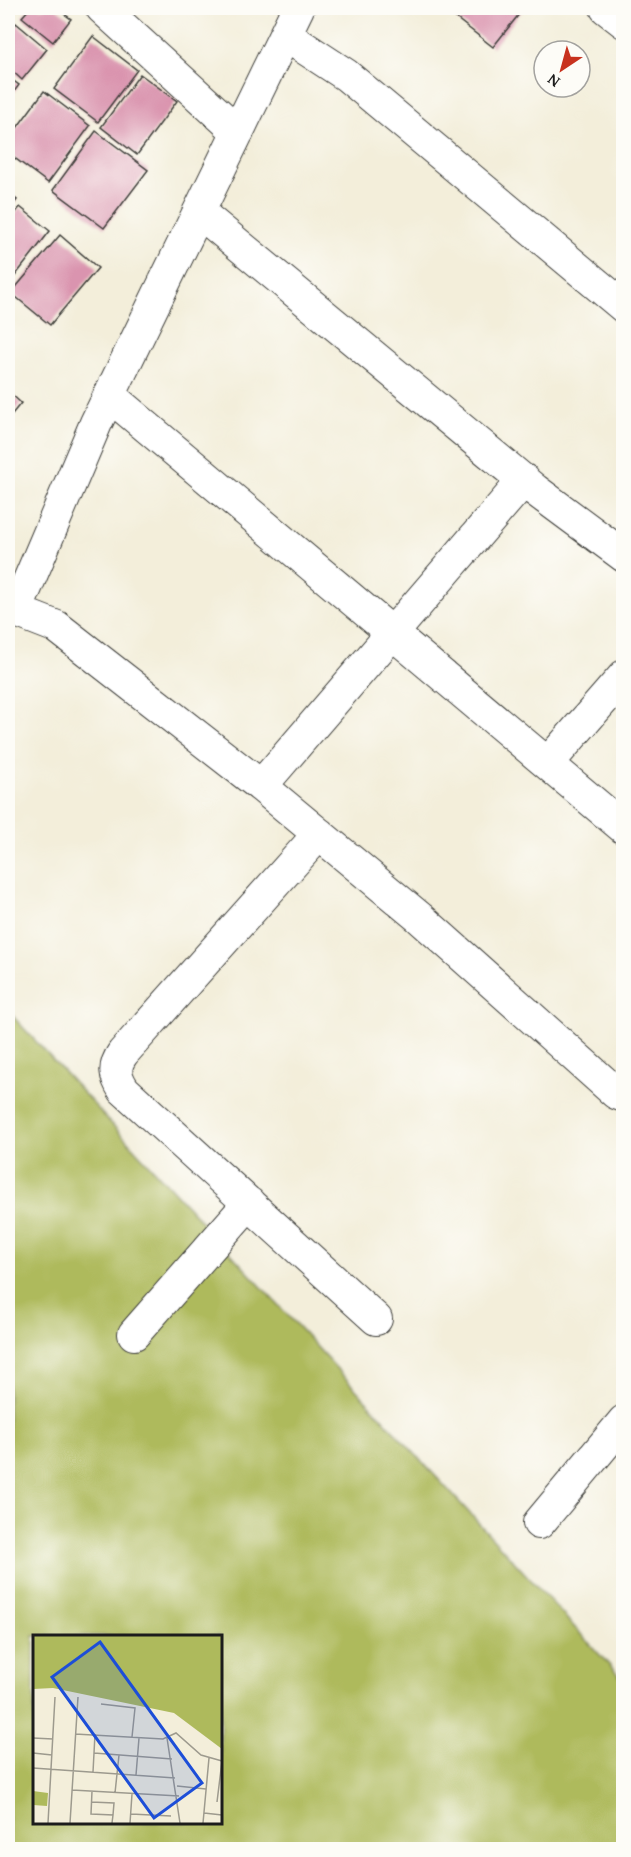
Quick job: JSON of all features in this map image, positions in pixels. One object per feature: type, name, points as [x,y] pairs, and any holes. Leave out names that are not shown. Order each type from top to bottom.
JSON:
[{"type":"street","points":[[102,8],[238,132]]},
{"type":"street","points":[[298,8],[110,396],[12,612],[57,627],[261,786],[420,918],[621,1091]]},
{"type":"street","points":[[606,8],[624,22]]},
{"type":"street","points":[[285,35],[346,75],[624,308]]},
{"type":"street","points":[[199,212],[524,480],[624,556]]},
{"type":"street","points":[[110,396],[624,828]]},
{"type":"street","points":[[261,786],[524,480]]},
{"type":"street","points":[[548,764],[624,676]]},
{"type":"street","points":[[319,834],[117,1062],[117,1079],[124,1090],[376,1319]]},
{"type":"street","points":[[134,1334],[249,1203]]},
{"type":"street","points":[[539,1523],[624,1421]]},
{"type":"green space","points":[[8,1011],[623,1680],[623,1849],[8,1849]]},
{"type":"building","points":[[30,8],[56,8],[71,19],[53,42],[22,17]]},
{"type":"building","points":[[443,8],[524,8],[493,47]]},
{"type":"building","points":[[16,23],[47,49],[22,80],[8,67],[8,33]]},
{"type":"building","points":[[93,36],[137,70],[98,122],[54,89]]},
{"type":"building","points":[[140,74],[177,101],[137,155],[101,127]]},
{"type":"building","points":[[8,77],[19,85],[8,100]]},
{"type":"building","points":[[44,91],[90,126],[48,183],[8,153],[8,140]]},
{"type":"building","points":[[96,131],[148,170],[104,228],[53,190]]},
{"type":"building","points":[[8,193],[17,200],[8,212]]},
{"type":"building","points":[[20,207],[50,231],[8,285],[8,223]]},
{"type":"building","points":[[60,235],[98,268],[50,325],[11,293]]},
{"type":"building","points":[[8,391],[21,403],[8,419]]}]
